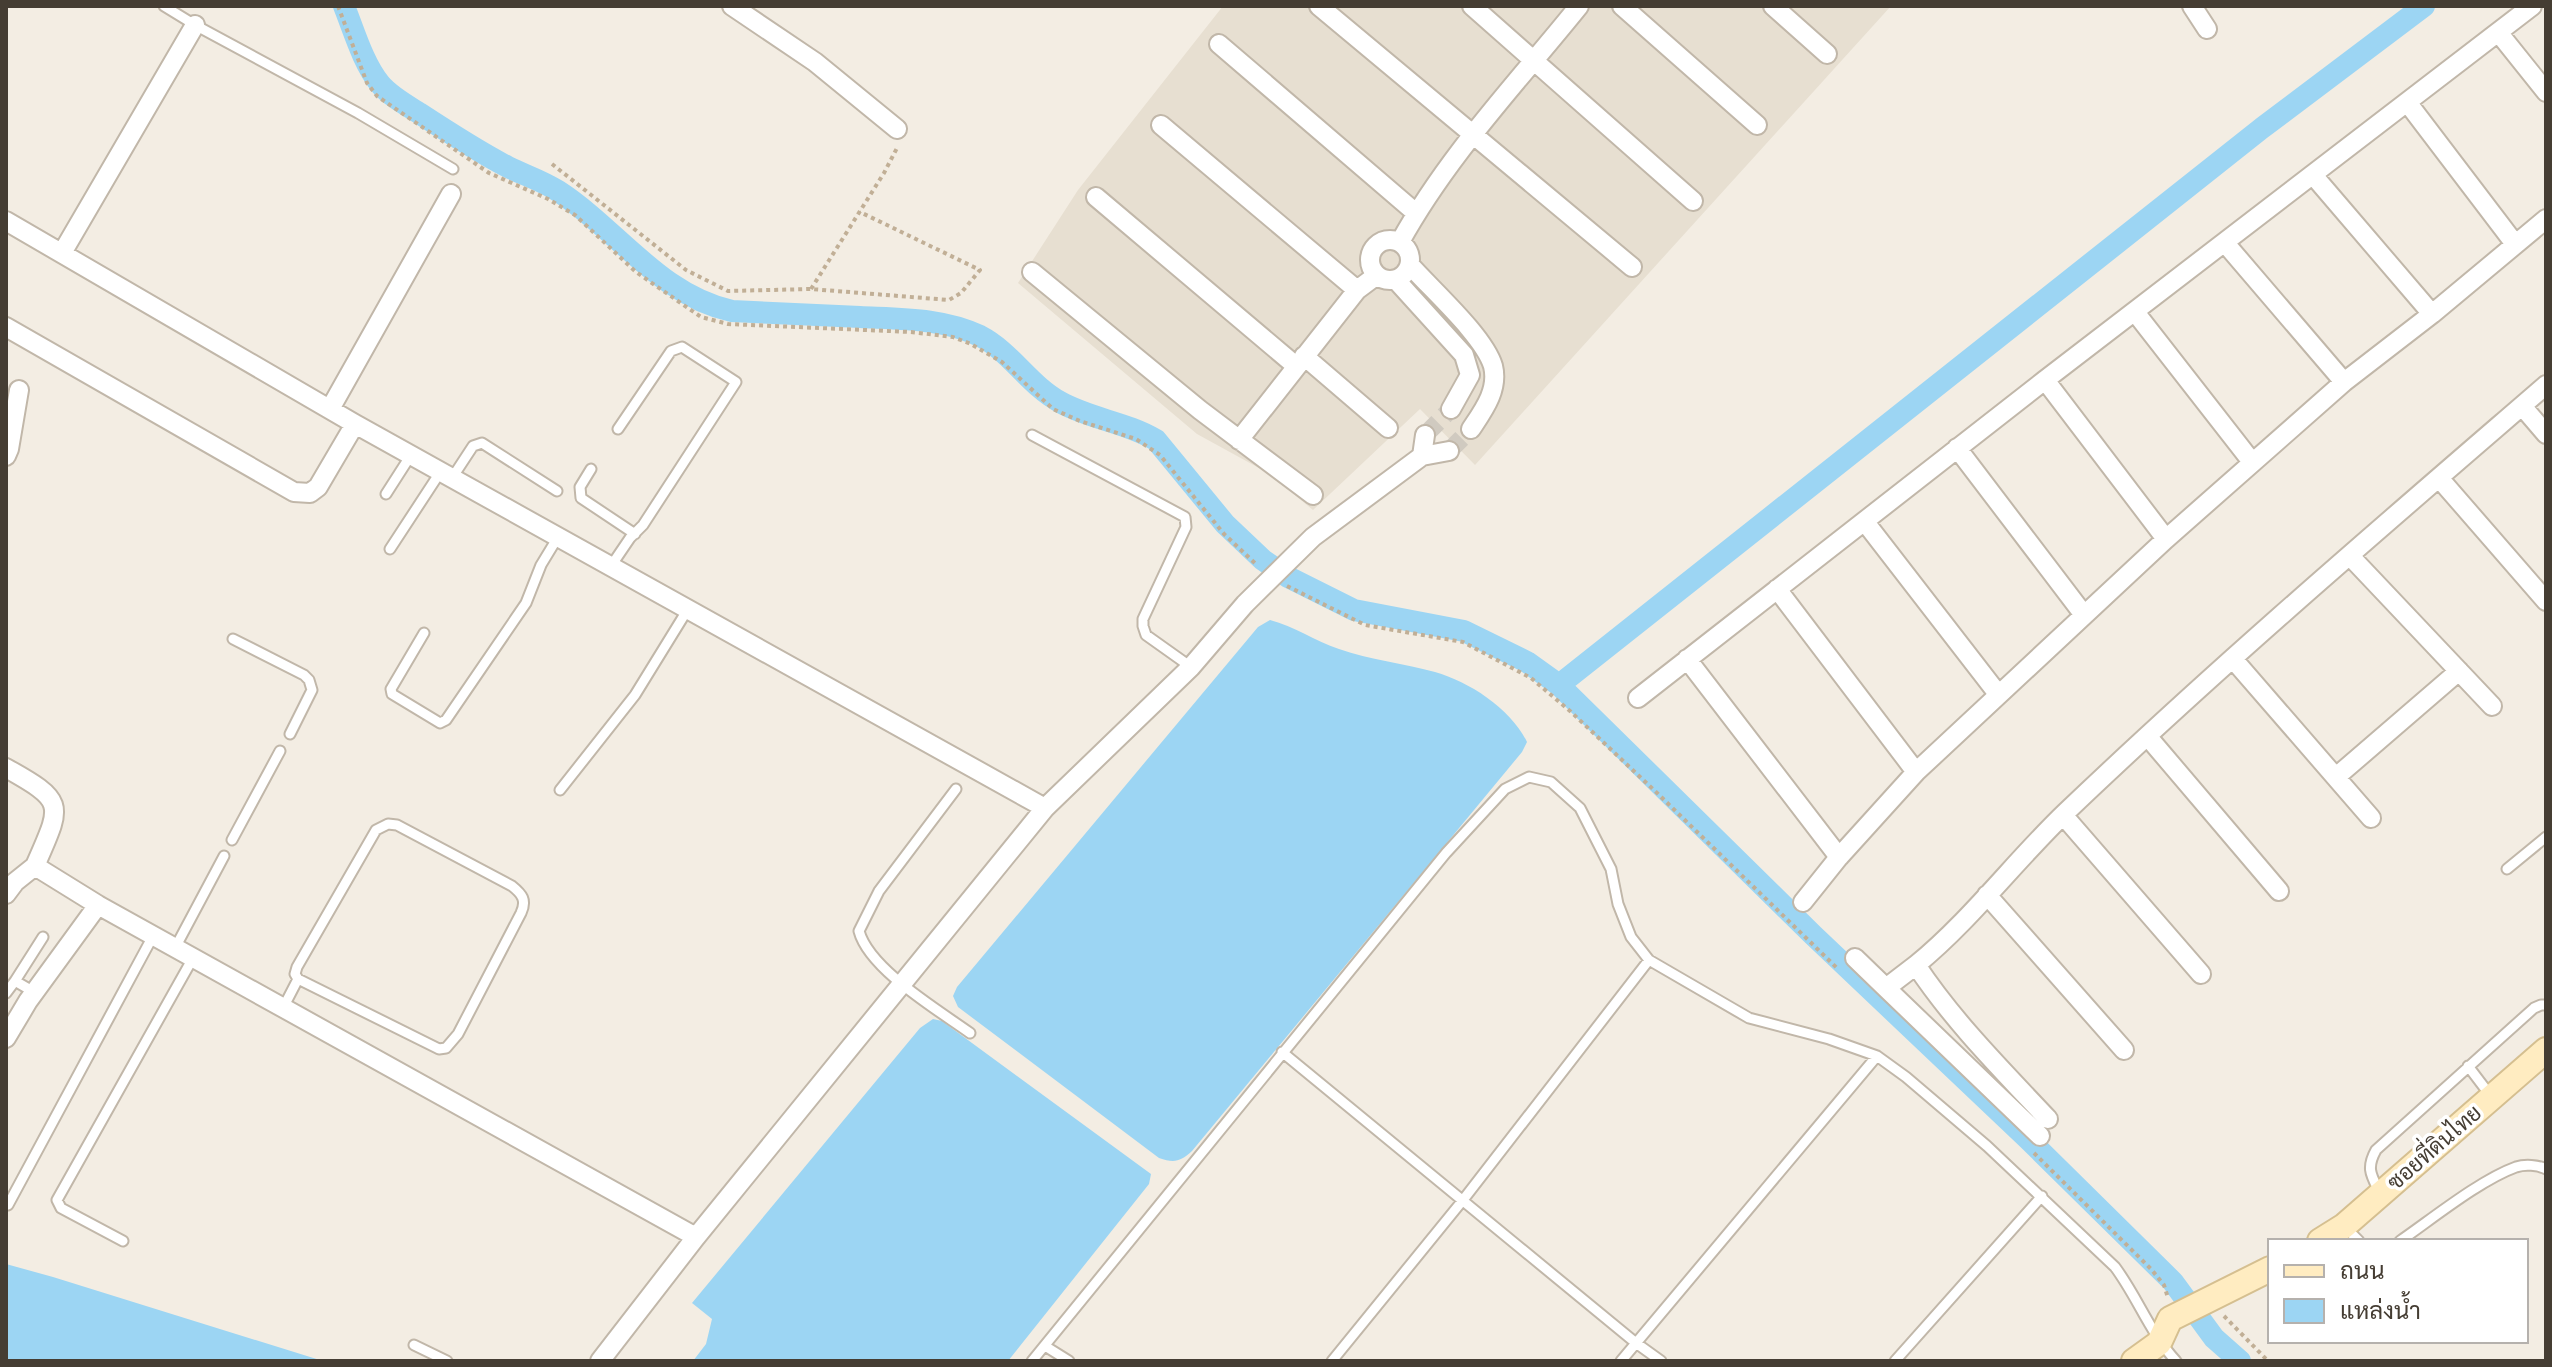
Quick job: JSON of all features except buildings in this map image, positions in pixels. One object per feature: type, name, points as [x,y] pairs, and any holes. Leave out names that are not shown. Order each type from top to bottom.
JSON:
[{"type":"street","points":[[732,6],[815,62],[897,129]]},
{"type":"street","points":[[1319,6],[1632,267]]},
{"type":"street","points":[[1472,6],[1693,201]]},
{"type":"street","points":[[1400,242],[1416,213],[1472,132],[1579,6]]},
{"type":"street","points":[[1622,6],[1757,125]]},
{"type":"street","points":[[1773,6],[1827,54]]},
{"type":"street","points":[[2192,6],[2207,29]]},
{"type":"street","points":[[1638,698],[1957,448],[2532,6]]},
{"type":"street","points":[[62,253],[195,25]]},
{"type":"street","points":[[2498,32],[2546,92]]},
{"type":"street","points":[[1219,44],[1416,213]]},
{"type":"street","points":[[2407,102],[2515,244]]},
{"type":"street","points":[[1161,125],[1357,290]]},
{"type":"street","points":[[2313,175],[2432,314]]},
{"type":"street","points":[[330,409],[451,194]]},
{"type":"street","points":[[1096,197],[1388,428]]},
{"type":"street","points":[[1803,902],[1916,772],[2166,539],[2344,382],[2546,219]]},
{"type":"street","points":[[6,221],[355,424],[1045,808]]},
{"type":"street","points":[[1387,240],[1400,242],[1409,252],[1407,272],[1396,280],[1377,275],[1370,264],[1372,251],[1387,240]]},
{"type":"street","points":[[2225,243],[2344,382]]},
{"type":"street","points":[[1410,265],[1474,335],[1493,368],[1489,402],[1471,429]]},
{"type":"street","points":[[1032,272],[1239,440],[1313,495]]},
{"type":"street","points":[[1239,440],[1357,290],[1377,275]]},
{"type":"street","points":[[1396,280],[1464,355],[1470,375],[1451,409]]},
{"type":"street","points":[[2135,312],[2252,462]]},
{"type":"street","points":[[6,327],[294,492],[310,493],[318,487],[355,424]]},
{"type":"street","points":[[2045,380],[2166,539]]},
{"type":"street","points":[[1886,988],[1916,965],[2063,815],[2233,659],[2546,385]]},
{"type":"street","points":[[7,446],[19,390]]},
{"type":"street","points":[[2522,406],[2546,434]]},
{"type":"street","points":[[1422,456],[1425,435]]},
{"type":"street","points":[[1957,448],[2084,615]]},
{"type":"street","points":[[600,1361],[696,1237],[1045,808],[1191,667],[1245,604],[1313,537],[1422,456],[1449,451]]},
{"type":"street","points":[[2439,478],[2546,601]]},
{"type":"street","points":[[1865,522],[1998,694]]},
{"type":"street","points":[[2350,556],[2492,706]]},
{"type":"street","points":[[1777,589],[1916,772]]},
{"type":"street","points":[[1687,659],[1839,857]]},
{"type":"street","points":[[2233,659],[2371,818]]},
{"type":"street","points":[[2336,777],[2459,671]]},
{"type":"street","points":[[2148,737],[2279,891]]},
{"type":"street","points":[[6,768],[48,794],[53,801],[55,814],[35,866],[6,894]]},
{"type":"street","points":[[2063,815],[2201,974]]},
{"type":"street","points":[[35,866],[153,936],[696,1237]]},
{"type":"street","points":[[1987,895],[2124,1050]]},
{"type":"street","points":[[6,1038],[98,905]]},
{"type":"street","points":[[1855,958],[2039,1134]]},
{"type":"street","points":[[1916,965],[1990,1056],[2039,1134]]},
{"type":"street","name":"ซอยที่ดินไทย","points":[[2328,1239],[2352,1233],[2380,1195],[2546,1050]]},
{"type":"street","points":[[2134,1361],[2168,1338],[2206,1301],[2268,1270]]},
{"type":"lane","points":[[164,6],[453,169]]},
{"type":"lane","points":[[611,566],[643,525],[736,382],[682,347],[676,347],[618,429]]},
{"type":"lane","points":[[1032,435],[1185,517],[1186,527],[1143,619],[1143,626],[1146,635],[1191,667]]},
{"type":"lane","points":[[390,549],[446,475],[473,446],[482,443],[557,491]]},
{"type":"lane","points":[[386,494],[411,455]]},
{"type":"lane","points":[[591,469],[580,487],[581,498],[635,534]]},
{"type":"lane","points":[[424,633],[391,689],[392,694],[440,723],[446,720],[526,603],[541,565],[558,537]]},
{"type":"lane","points":[[560,790],[635,695],[688,609]]},
{"type":"lane","points":[[233,639],[309,680],[312,690],[290,734]]},
{"type":"lane","points":[[232,840],[280,751]]},
{"type":"lane","points":[[1032,1361],[1446,853],[1505,789],[1529,777],[1551,782],[1580,808],[1611,869],[1618,904],[1631,937],[1649,960],[1749,1018],[1829,1039],[1877,1056],[1906,1077],[2042,1196],[2115,1267],[2168,1338]]},
{"type":"lane","points":[[956,789],[879,891],[859,931],[862,943],[902,984],[970,1033]]},
{"type":"lane","points":[[382,825],[397,825],[512,886],[524,898],[525,905],[507,940],[458,1034],[446,1048],[439,1049],[298,979],[295,974],[297,967],[376,830],[382,825]]},
{"type":"lane","points":[[2507,869],[2546,837]]},
{"type":"lane","points":[[175,948],[224,856]]},
{"type":"lane","points":[[8,1205],[153,936]]},
{"type":"lane","points":[[6,993],[43,937]]},
{"type":"lane","points":[[123,1241],[61,1208],[57,1200],[193,958]]},
{"type":"lane","points":[[1332,1361],[1463,1200],[1649,960]]},
{"type":"lane","points":[[283,1008],[298,979]]},
{"type":"lane","points":[[15,981],[35,992]]},
{"type":"lane","points":[[2380,1195],[2370,1173],[2369,1161],[2376,1150],[2534,1008],[2546,1005]]},
{"type":"lane","points":[[1282,1052],[1661,1361]]},
{"type":"lane","points":[[1621,1361],[1877,1056]]},
{"type":"lane","points":[[2468,1066],[2491,1098]]},
{"type":"lane","points":[[2403,1239],[2494,1178],[2519,1166],[2546,1169]]},
{"type":"lane","points":[[1895,1361],[2042,1196]]},
{"type":"lane","points":[[414,1345],[447,1361]]},
{"type":"lane","points":[[1045,1346],[1069,1361]]},
{"type":"path","points":[[338,6],[367,83],[377,96],[489,173],[548,199],[575,215],[636,272],[701,317],[728,324],[911,332],[953,337],[971,344],[1002,362],[1053,409],[1136,439],[1160,455],[1224,534],[1260,569]]},
{"type":"path","points":[[811,289],[897,149],[897,129]]},
{"type":"path","points":[[552,164],[686,270],[728,291],[811,289],[949,300],[961,293],[980,270],[860,212]]},
{"type":"path","points":[[1282,583],[1365,625],[1463,642],[1531,678],[1613,751],[1845,976]]},
{"type":"path","points":[[2039,1134],[2164,1285],[2168,1293],[2168,1338]]},
{"type":"path","points":[[2206,1301],[2268,1361]]},
{"type":"shaded area","points":[[1223,6],[1891,6],[1475,465],[1420,409],[1313,510],[1268,473],[1197,434],[1018,283],[1078,190]]},
{"type":"water","points":[[1270,620],[1339,649],[1435,672],[1462,683],[1500,708],[1527,742],[1522,752],[1192,1151],[1180,1159],[1169,1161],[1159,1158],[958,1007],[953,996],[957,987],[1258,627]]},
{"type":"water","points":[[933,1019],[942,1021],[1151,1174],[1149,1184],[1008,1361],[693,1361],[706,1344],[712,1319],[692,1303],[920,1028]]},
{"type":"water","points":[[6,1264],[53,1277],[323,1361],[6,1361]]},
{"type":"waterway","points":[[344,6],[369,66],[388,92],[485,154],[558,191],[682,291],[732,311],[921,320],[980,336],[1060,402],[1156,440],[1225,524],[1263,560],[1288,577],[1354,610],[1464,631],[1527,662],[1559,685],[1813,935],[2027,1138],[2173,1282],[2214,1338],[2240,1361]]},
{"type":"waterway","points":[[1559,685],[2262,128],[2424,6]]},
{"type":"tunnel","points":[[1425,435],[1451,409]]},
{"type":"tunnel","points":[[1449,451],[1471,429]]}]
